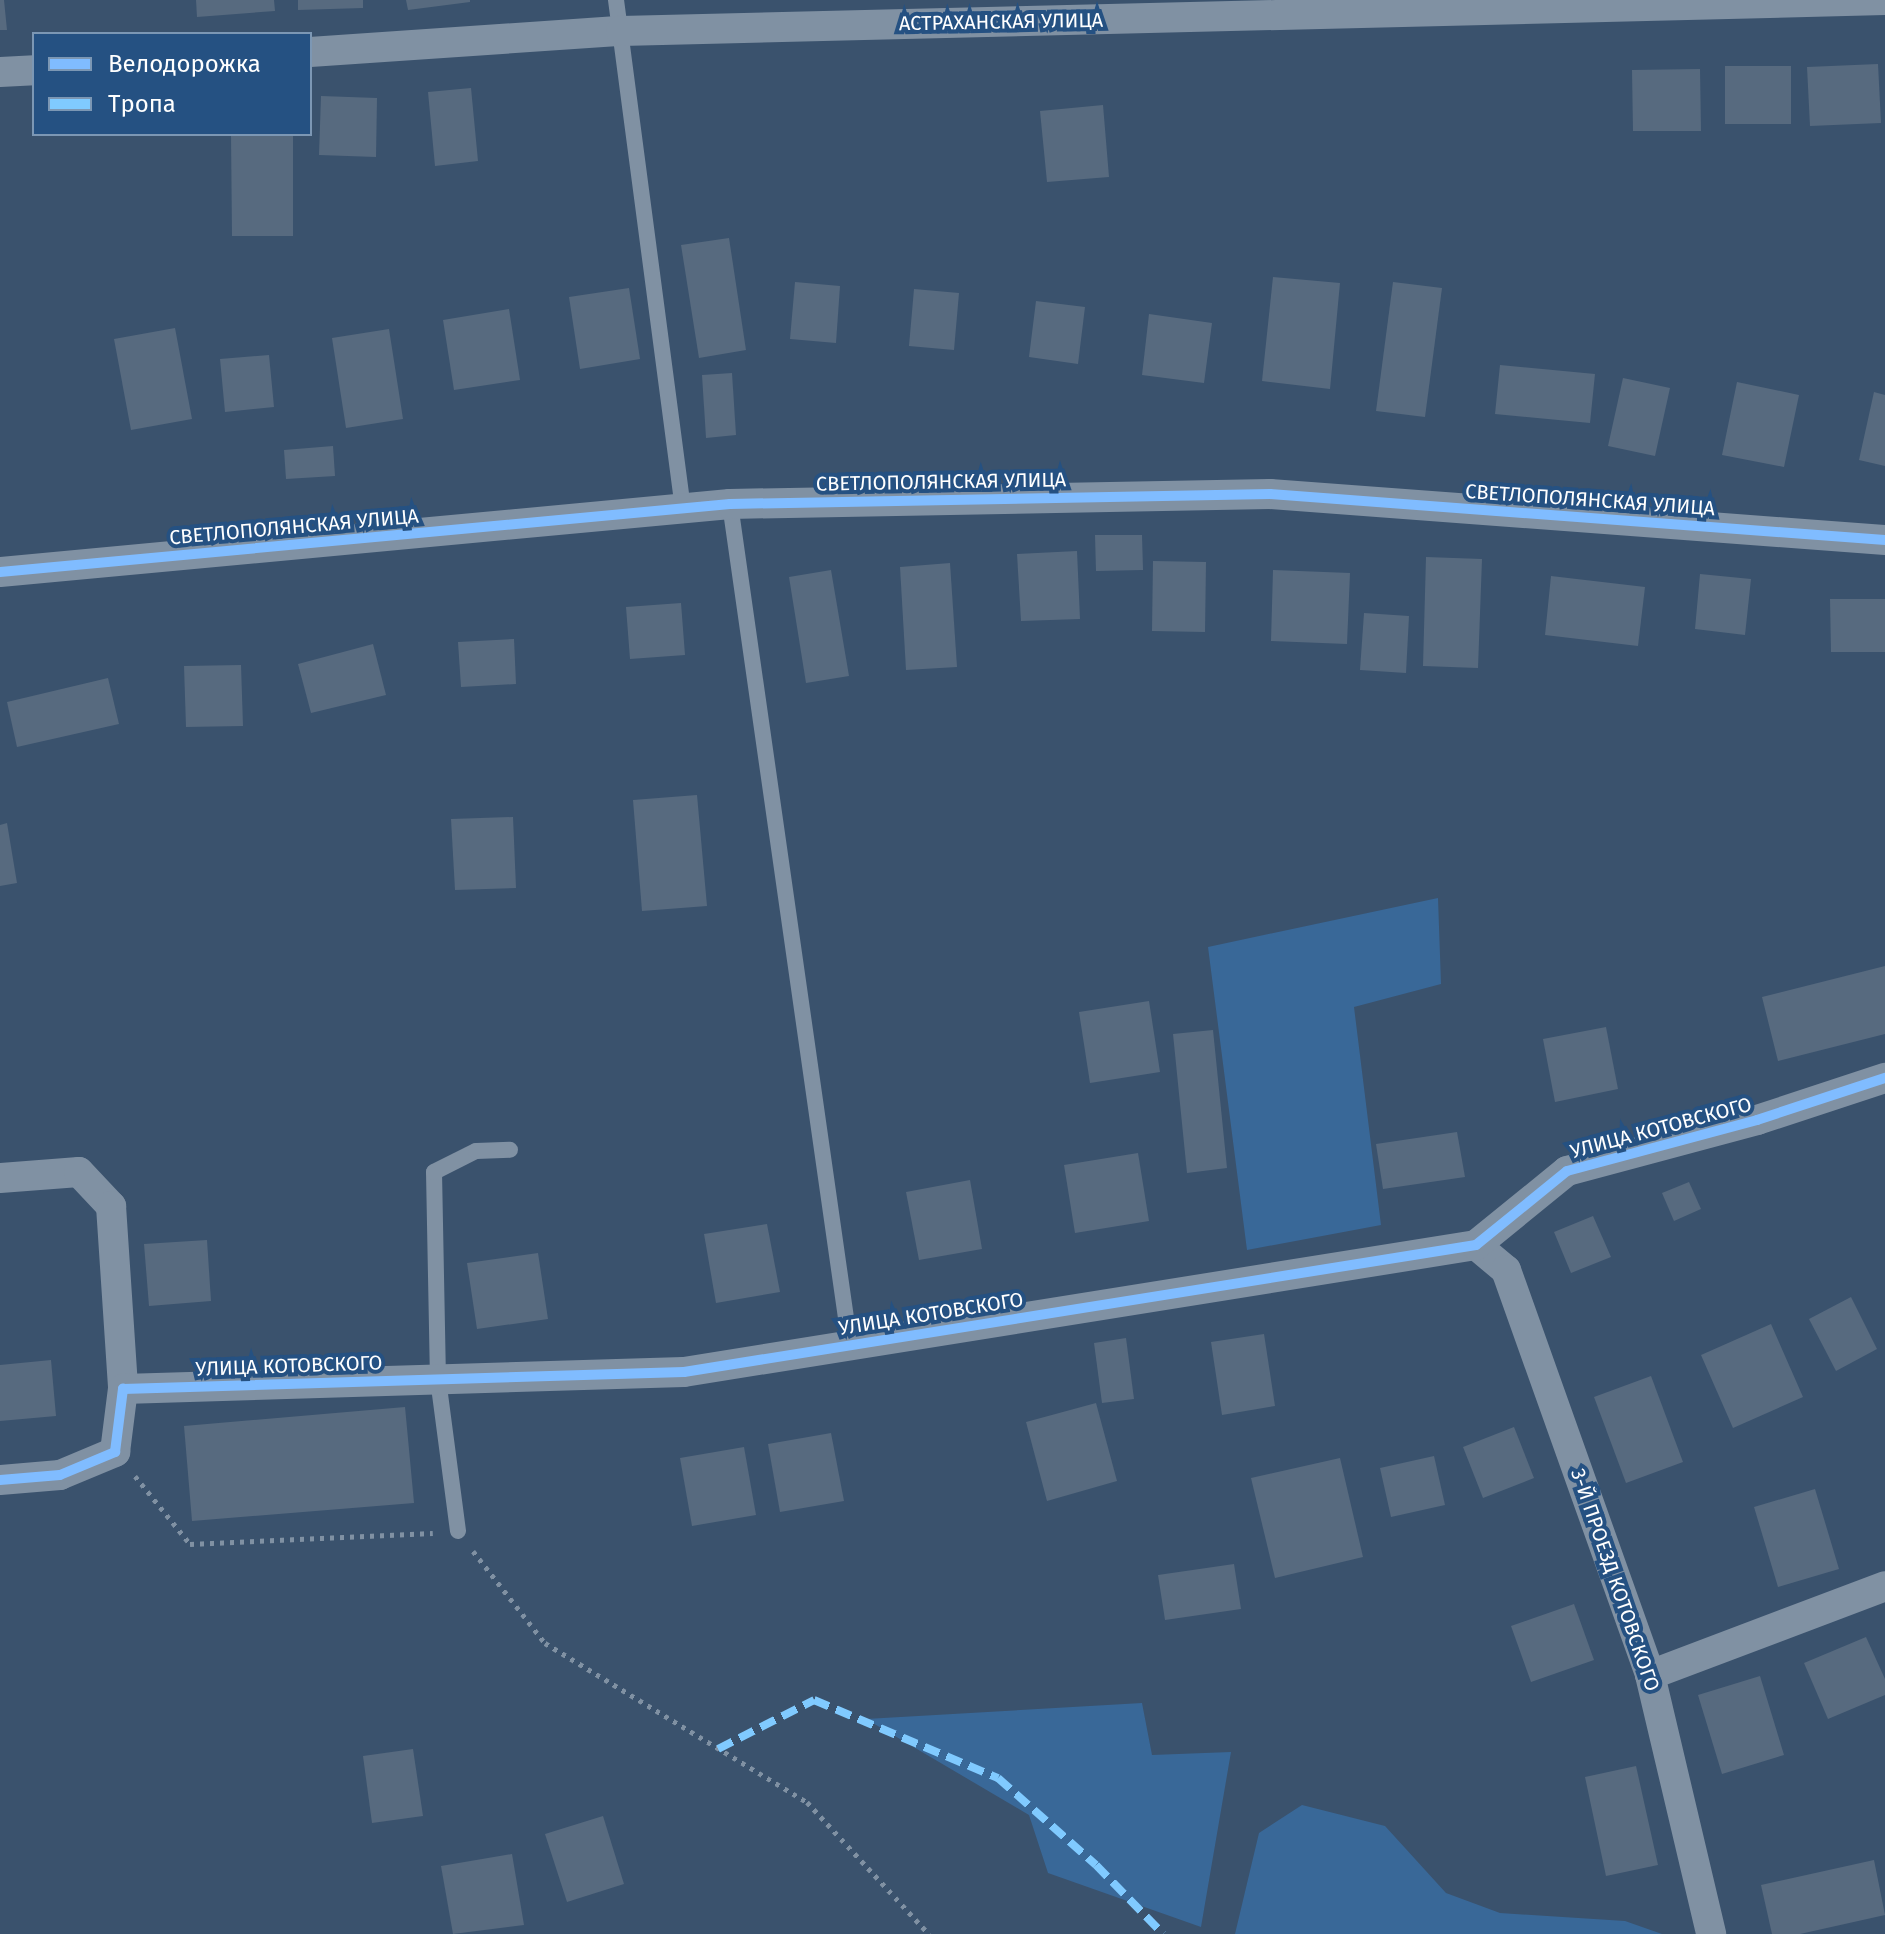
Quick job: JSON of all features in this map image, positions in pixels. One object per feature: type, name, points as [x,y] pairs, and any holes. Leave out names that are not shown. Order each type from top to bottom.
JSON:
[{"type":"street","name":"АСТРАХАНСКАЯ УЛИЦА","points":[[312,52],[621,31],[1885,0]]},
{"type":"street","points":[[0,72],[32,70]]},
{"type":"street","name":"СВЕТЛОПОЛЯНСКАЯ УЛИЦА","points":[[0,572],[730,504],[1270,494],[1885,540]]},
{"type":"street","name":"УЛИЦА КОТОВСКОГО","points":[[123,1389],[684,1372],[1476,1245],[1567,1171],[1757,1120],[1885,1078]]},
{"type":"street","points":[[0,1178],[79,1172],[111,1206],[123,1389],[115,1452],[60,1475],[0,1480]]},
{"type":"street","name":"3-Й ПРОЕЗД КОТОВСКОГО","points":[[1476,1245],[1506,1270],[1650,1675],[1711,1934]]},
{"type":"street","points":[[1650,1675],[1885,1586]]},
{"type":"lane","points":[[616,0],[683,509]]},
{"type":"lane","points":[[730,504],[850,1346]]},
{"type":"lane","points":[[458,1531],[438,1380],[434,1172],[476,1151],[510,1150]]},
{"type":"path","points":[[115,1452],[190,1544],[458,1531],[545,1643],[807,1802],[929,1934]]},
{"type":"shaded area","points":[[1438,898],[1441,984],[1354,1007],[1381,1225],[1247,1250],[1208,947]]},
{"type":"shaded area","points":[[1142,1703],[1152,1755],[1231,1752],[1201,1927],[1048,1873],[1029,1815],[866,1719]]},
{"type":"shaded area","points":[[1302,1805],[1385,1826],[1446,1893],[1500,1913],[1625,1921],[1662,1934],[1235,1934],[1259,1833]]},
{"type":"building","points":[[0,0],[4,0],[7,30],[0,30]]},
{"type":"building","points":[[196,0],[274,0],[275,11],[197,17]]},
{"type":"building","points":[[298,0],[363,0],[363,8],[298,10]]},
{"type":"building","points":[[406,0],[470,0],[470,2],[408,10]]},
{"type":"building","points":[[1878,64],[1881,123],[1810,126],[1807,67]]},
{"type":"building","points":[[1725,66],[1791,66],[1791,124],[1725,124]]},
{"type":"building","points":[[1700,69],[1701,131],[1633,131],[1632,70]]},
{"type":"building","points":[[471,88],[478,161],[435,166],[428,92]]},
{"type":"building","points":[[321,96],[377,98],[376,157],[319,155]]},
{"type":"building","points":[[1103,105],[1109,177],[1047,182],[1040,111]]},
{"type":"building","points":[[231,136],[293,136],[293,236],[232,236]]},
{"type":"building","points":[[729,238],[746,350],[699,358],[681,245]]},
{"type":"building","points":[[1273,277],[1340,283],[1330,389],[1262,381]]},
{"type":"building","points":[[795,282],[840,286],[836,343],[790,339]]},
{"type":"building","points":[[1393,282],[1442,288],[1425,417],[1376,411]]},
{"type":"building","points":[[629,288],[640,359],[580,369],[569,297]]},
{"type":"building","points":[[914,289],[959,293],[954,350],[909,346]]},
{"type":"building","points":[[1036,301],[1085,307],[1078,364],[1029,357]]},
{"type":"building","points":[[509,309],[520,380],[454,390],[443,320]]},
{"type":"building","points":[[1149,314],[1212,323],[1204,383],[1142,375]]},
{"type":"building","points":[[175,328],[192,419],[131,430],[114,339]]},
{"type":"building","points":[[389,329],[403,419],[346,428],[332,338]]},
{"type":"building","points":[[269,355],[274,407],[225,412],[220,359]]},
{"type":"building","points":[[1500,365],[1595,374],[1590,423],[1495,414]]},
{"type":"building","points":[[732,373],[736,435],[706,438],[702,375]]},
{"type":"building","points":[[1623,378],[1670,388],[1655,456],[1608,446]]},
{"type":"building","points":[[1737,382],[1799,395],[1784,467],[1722,455]]},
{"type":"building","points":[[1874,392],[1885,395],[1885,466],[1859,460]]},
{"type":"building","points":[[333,446],[335,476],[286,479],[284,450]]},
{"type":"building","points":[[1095,535],[1142,535],[1143,570],[1096,571]]},
{"type":"building","points":[[1077,551],[1080,619],[1021,621],[1017,554]]},
{"type":"building","points":[[1426,557],[1482,559],[1478,668],[1423,666]]},
{"type":"building","points":[[1153,561],[1206,562],[1205,632],[1152,631]]},
{"type":"building","points":[[950,563],[957,667],[906,670],[900,567]]},
{"type":"building","points":[[831,570],[849,676],[806,683],[789,577]]},
{"type":"building","points":[[1273,570],[1350,573],[1347,644],[1271,641]]},
{"type":"building","points":[[1700,574],[1751,579],[1745,635],[1695,629]]},
{"type":"building","points":[[1551,576],[1645,587],[1638,646],[1545,635]]},
{"type":"building","points":[[1830,599],[1885,599],[1885,652],[1831,652]]},
{"type":"building","points":[[681,603],[685,655],[630,659],[626,607]]},
{"type":"building","points":[[1364,613],[1409,616],[1406,673],[1360,670]]},
{"type":"building","points":[[514,639],[516,684],[461,687],[458,642]]},
{"type":"building","points":[[373,644],[386,695],[311,713],[298,664]]},
{"type":"building","points":[[241,665],[243,726],[186,727],[184,666]]},
{"type":"building","points":[[108,678],[119,724],[17,747],[7,702]]},
{"type":"building","points":[[697,795],[707,906],[642,911],[633,800]]},
{"type":"building","points":[[513,817],[516,888],[455,890],[451,819]]},
{"type":"building","points":[[7,823],[17,883],[0,886],[0,825]]},
{"type":"building","points":[[1885,966],[1885,1034],[1778,1061],[1762,997]]},
{"type":"building","points":[[1149,1001],[1160,1072],[1090,1083],[1079,1012]]},
{"type":"building","points":[[1606,1027],[1618,1089],[1555,1102],[1543,1039]]},
{"type":"building","points":[[1213,1030],[1227,1168],[1187,1173],[1173,1034]]},
{"type":"building","points":[[1457,1132],[1465,1177],[1383,1189],[1376,1144]]},
{"type":"building","points":[[1138,1153],[1149,1221],[1075,1233],[1064,1165]]},
{"type":"building","points":[[970,1180],[982,1249],[919,1260],[906,1192]]},
{"type":"building","points":[[1689,1182],[1701,1209],[1674,1221],[1662,1193]]},
{"type":"building","points":[[1593,1216],[1611,1257],[1571,1273],[1554,1232]]},
{"type":"building","points":[[767,1224],[780,1292],[716,1303],[704,1234]]},
{"type":"building","points":[[207,1240],[211,1301],[149,1306],[144,1244]]},
{"type":"building","points":[[538,1253],[548,1319],[477,1329],[467,1263]]},
{"type":"building","points":[[1851,1297],[1877,1349],[1836,1371],[1809,1319]]},
{"type":"building","points":[[1771,1324],[1803,1397],[1733,1428],[1701,1355]]},
{"type":"building","points":[[1264,1334],[1275,1406],[1222,1415],[1211,1342]]},
{"type":"building","points":[[1126,1338],[1134,1399],[1102,1403],[1094,1343]]},
{"type":"building","points":[[51,1360],[56,1416],[0,1421],[0,1365]]},
{"type":"building","points":[[1651,1376],[1683,1462],[1626,1483],[1594,1397]]},
{"type":"building","points":[[1096,1403],[1117,1481],[1047,1501],[1026,1422]]},
{"type":"building","points":[[405,1407],[414,1503],[192,1521],[184,1426]]},
{"type":"building","points":[[1514,1427],[1534,1478],[1483,1498],[1463,1447]]},
{"type":"building","points":[[831,1433],[844,1501],[780,1512],[768,1444]]},
{"type":"building","points":[[744,1447],[756,1515],[692,1526],[680,1458]]},
{"type":"building","points":[[1434,1456],[1445,1505],[1391,1517],[1380,1468]]},
{"type":"building","points":[[1340,1458],[1363,1557],[1275,1578],[1251,1478]]},
{"type":"building","points":[[1815,1489],[1839,1569],[1778,1587],[1754,1507]]},
{"type":"building","points":[[1234,1564],[1241,1609],[1165,1620],[1158,1575]]},
{"type":"building","points":[[1574,1604],[1594,1660],[1531,1682],[1511,1626]]},
{"type":"building","points":[[1866,1637],[1885,1679],[1885,1695],[1828,1719],[1804,1663]]},
{"type":"building","points":[[1760,1676],[1784,1755],[1722,1774],[1698,1695]]},
{"type":"building","points":[[413,1749],[423,1816],[372,1823],[363,1756]]},
{"type":"building","points":[[1636,1766],[1658,1865],[1606,1876],[1585,1777]]},
{"type":"building","points":[[603,1816],[624,1884],[567,1902],[545,1834]]},
{"type":"building","points":[[512,1854],[524,1925],[453,1934],[441,1866]]},
{"type":"building","points":[[1874,1860],[1885,1915],[1800,1934],[1772,1934],[1761,1885]]},
{"type":"marked path","points":[[718,1749],[814,1700],[998,1778],[1096,1865],[1163,1934]]},
{"type":"cycle path","points":[[0,572],[730,504],[1270,494],[1885,540]]},
{"type":"cycle path","points":[[0,1480],[60,1475],[115,1452],[123,1389],[684,1372],[1476,1245],[1567,1171],[1757,1120],[1885,1078]]}]
